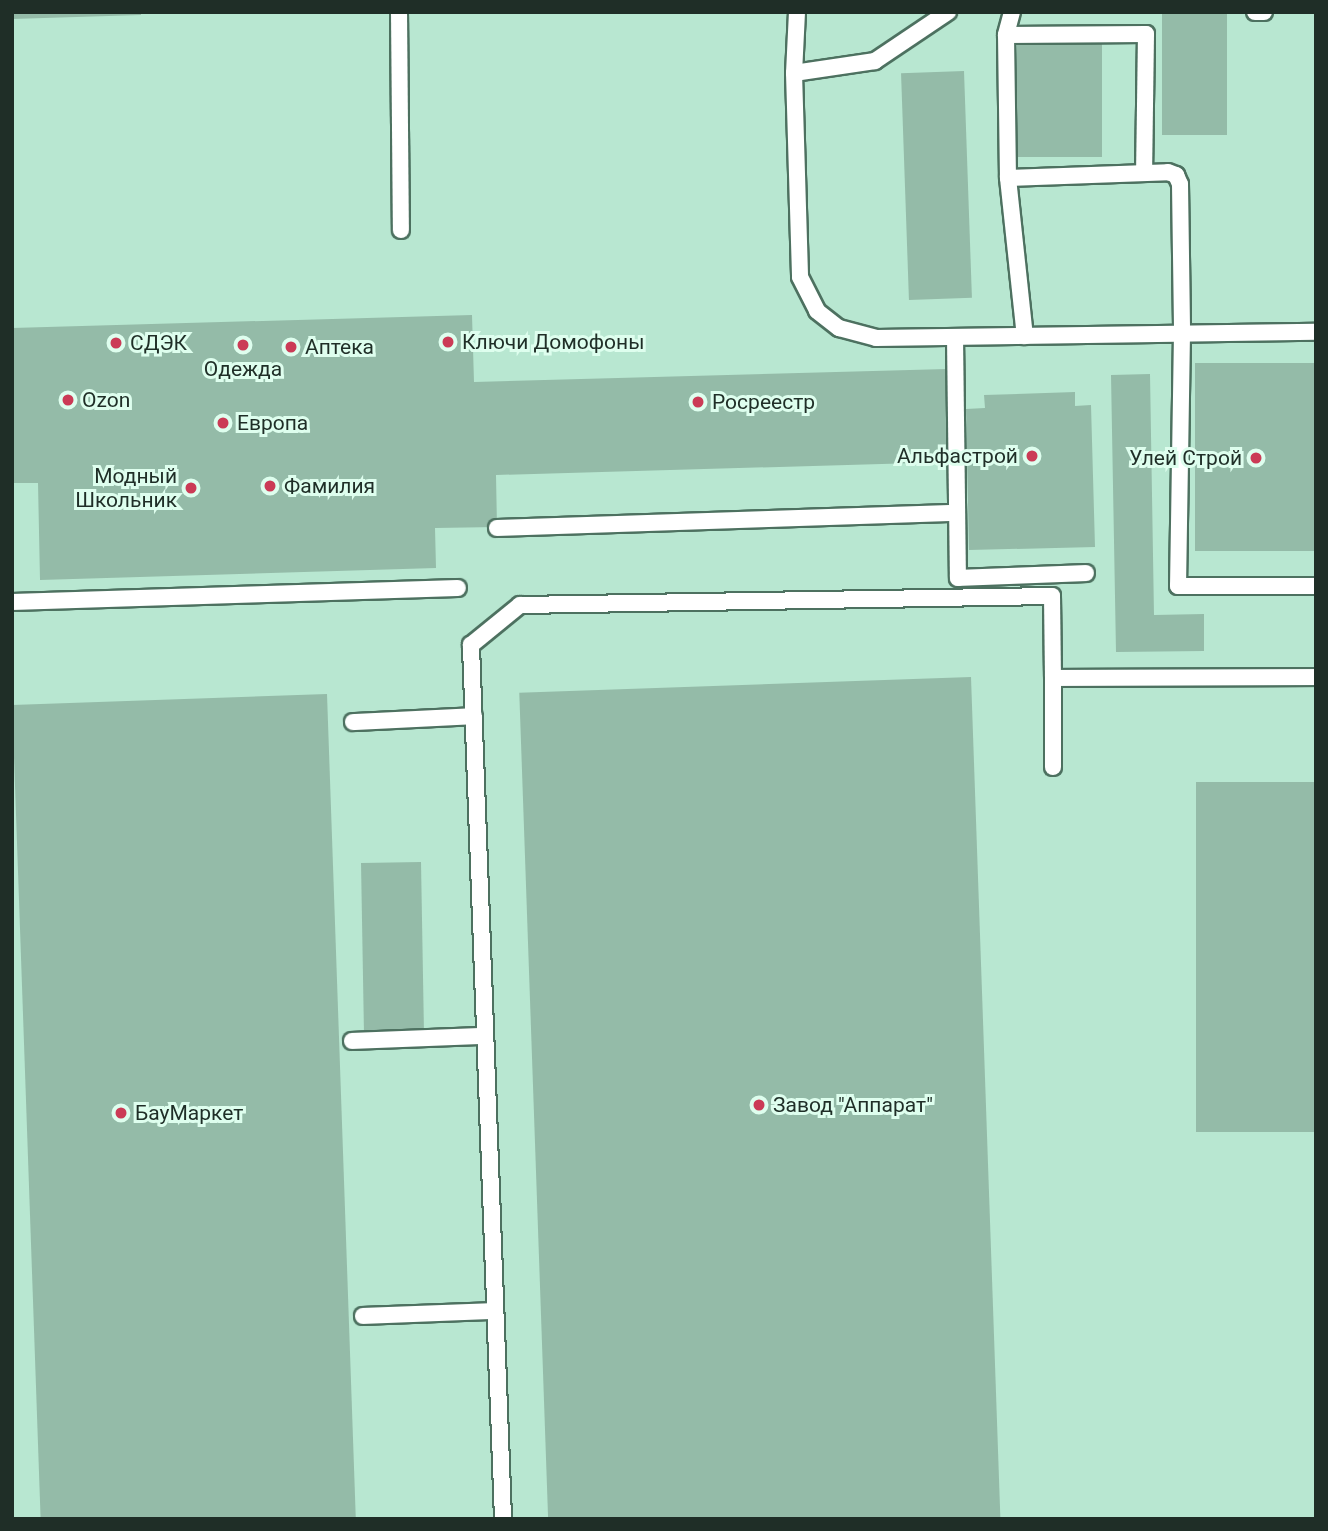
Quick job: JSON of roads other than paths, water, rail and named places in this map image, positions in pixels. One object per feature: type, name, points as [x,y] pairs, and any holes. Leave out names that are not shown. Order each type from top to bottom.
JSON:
[{"type":"lane","points":[[399,12],[401,230]]},
{"type":"lane","points":[[797,12],[794,73],[800,277],[809,300],[827,320],[850,334],[876,338],[1316,332]]},
{"type":"lane","points":[[794,73],[875,61],[948,12]]},
{"type":"lane","points":[[1012,12],[1006,35],[1008,178],[1026,336]]},
{"type":"lane","points":[[1255,12],[1264,12]]},
{"type":"lane","points":[[1006,35],[1146,34],[1144,173]]},
{"type":"lane","points":[[1008,178],[1173,173],[1180,184],[1182,333],[1178,586],[1316,586]]},
{"type":"lane","points":[[955,337],[958,578],[1086,573]]},
{"type":"lane","points":[[497,528],[957,513]]},
{"type":"lane","points":[[12,602],[458,589]]},
{"type":"lane","points":[[503,1519],[471,645],[520,605],[1052,596],[1053,767]]},
{"type":"lane","points":[[1053,678],[1316,677]]},
{"type":"lane","points":[[353,722],[474,716]]},
{"type":"lane","points":[[352,1041],[485,1036]]},
{"type":"lane","points":[[363,1316],[495,1311]]},
{"type":"place","name":"Ключи Домофоны","points":[[448,342]]},
{"type":"place","name":"СДЭК","points":[[116,343]]},
{"type":"place","name":"Одежда","points":[[243,345]]},
{"type":"place","name":"Аптека","points":[[291,347]]},
{"type":"place","name":"Ozon","points":[[68,400]]},
{"type":"place","name":"Росреестр","points":[[698,402]]},
{"type":"place","name":"Европа","points":[[223,423]]},
{"type":"place","name":"Альфастрой","points":[[1032,456]]},
{"type":"place","name":"Улей Строй","points":[[1256,458]]},
{"type":"place","name":"Фамилия","points":[[270,486]]},
{"type":"place","name":"Модный Школьник","points":[[191,488]]},
{"type":"place","name":"Завод \"Аппарат\"","points":[[759,1105]]},
{"type":"place","name":"БауМаркет","points":[[121,1113]]}]
